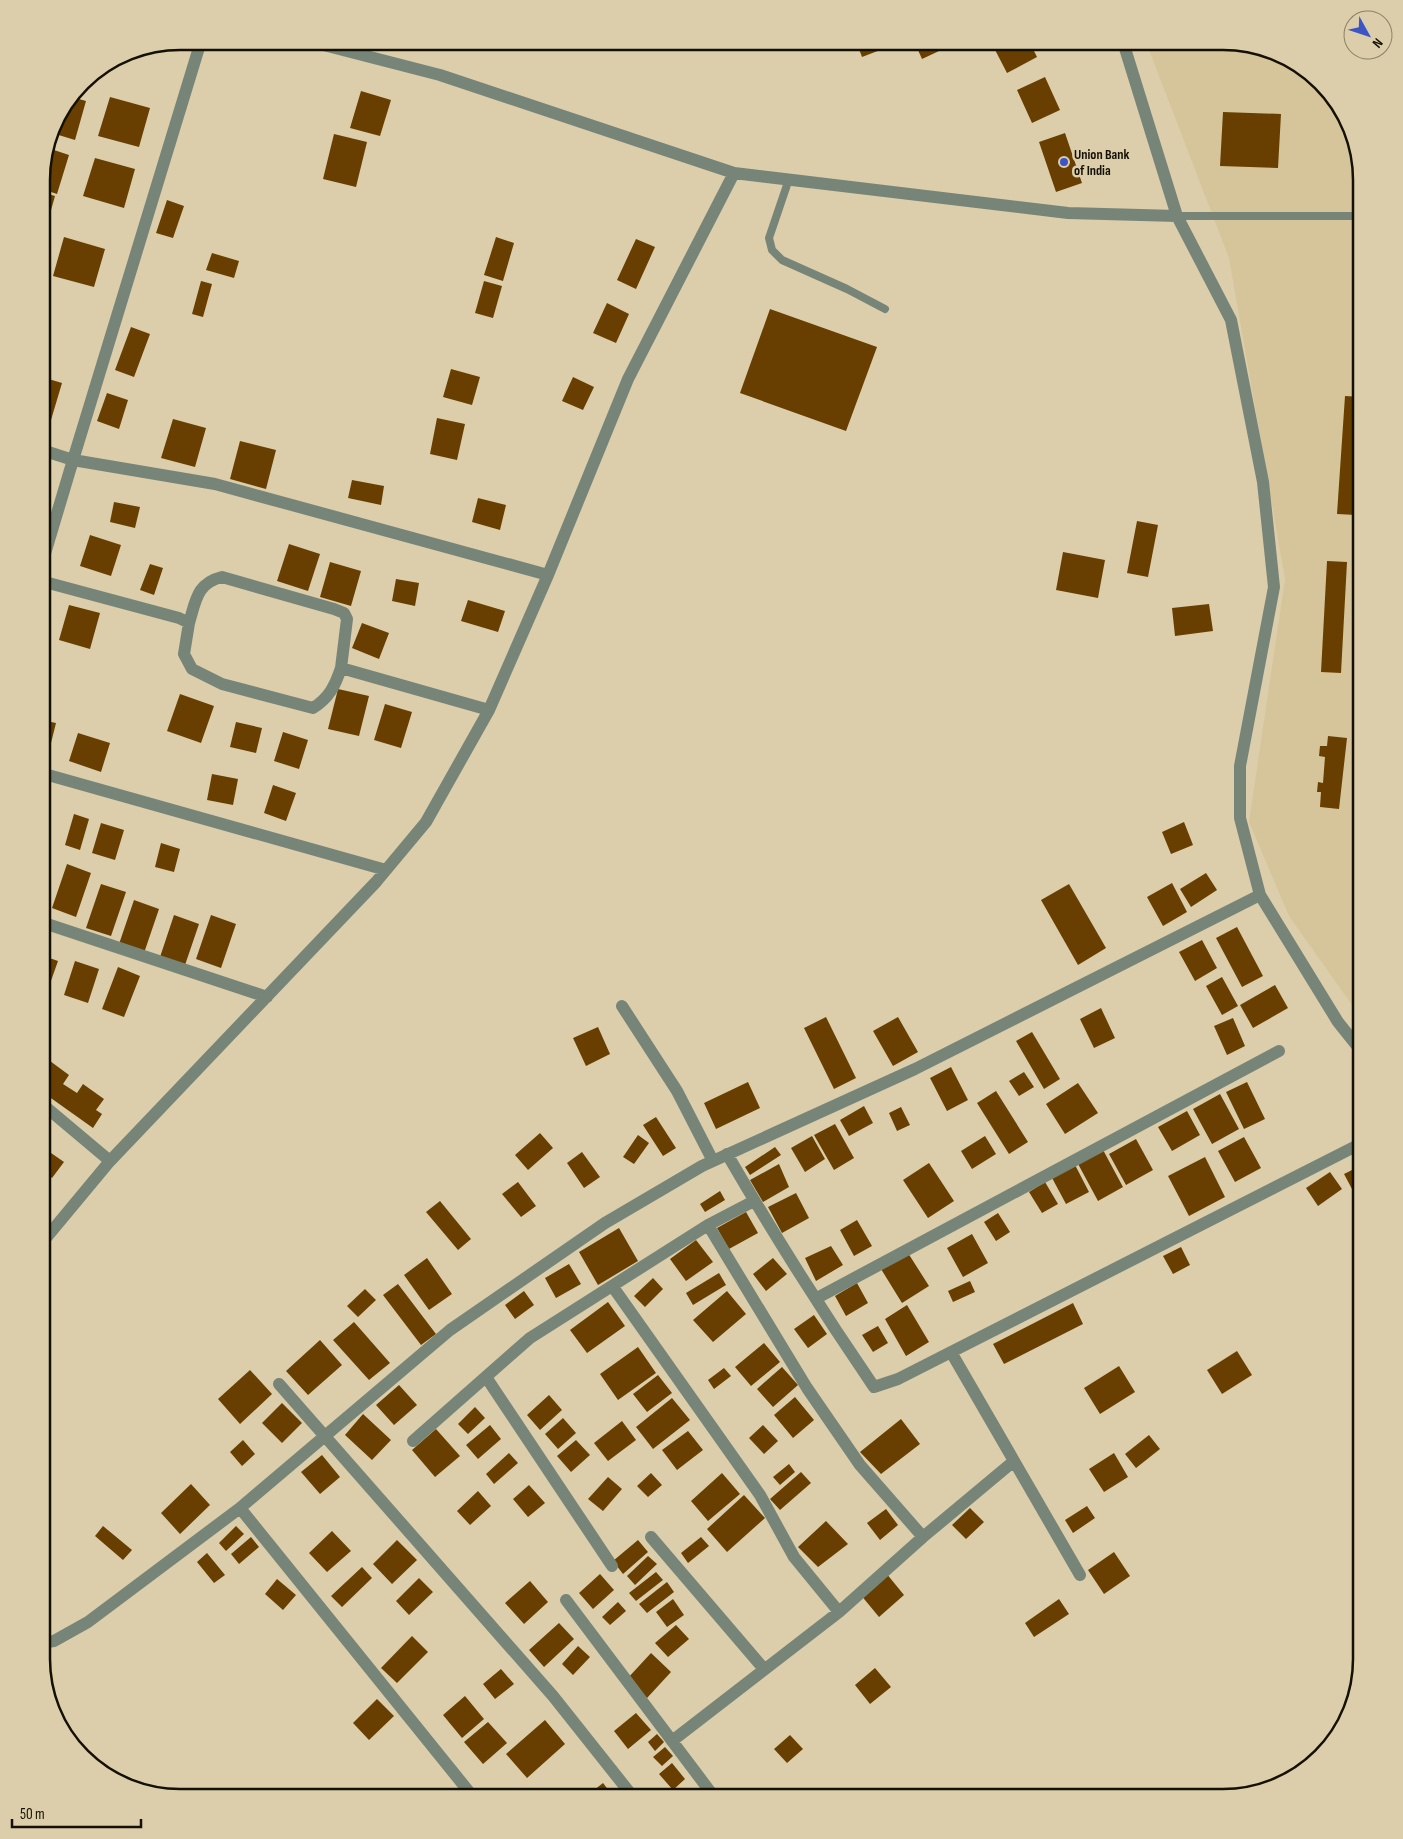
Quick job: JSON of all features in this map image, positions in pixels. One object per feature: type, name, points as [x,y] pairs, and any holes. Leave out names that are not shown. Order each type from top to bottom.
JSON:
[{"type":"street","points":[[50,539],[198,50]]},
{"type":"street","points":[[343,50],[440,75],[734,173],[1068,213],[1177,216]]},
{"type":"street","points":[[1125,50],[1177,216],[1231,320],[1263,482],[1274,587],[1240,766],[1240,818],[1260,895],[1338,1022],[1353,1041]]},
{"type":"street","points":[[50,1233],[110,1161],[386,870],[426,822],[489,710],[548,576],[628,379],[734,173]]},
{"type":"street","points":[[50,453],[73,460],[215,484],[548,576]]},
{"type":"street","points":[[222,577],[344,613],[347,619],[341,668],[329,695],[313,708],[222,684],[192,669],[184,654],[189,623],[200,589],[210,580],[222,577]]},
{"type":"street","points":[[50,583],[180,618],[189,623]]},
{"type":"street","points":[[341,668],[489,710]]},
{"type":"street","points":[[50,776],[386,870]]},
{"type":"street","points":[[50,1642],[88,1622],[240,1508],[450,1330],[605,1223],[726,1154],[915,1068],[1260,895]]},
{"type":"street","points":[[50,925],[267,996]]},
{"type":"street","points":[[622,1006],[677,1091],[713,1161]]},
{"type":"street","points":[[817,1298],[1279,1051]]},
{"type":"street","points":[[50,1111],[110,1161]]},
{"type":"street","points":[[726,1154],[793,1266],[817,1298],[874,1387],[898,1379],[1353,1148]]},
{"type":"street","points":[[413,1441],[530,1338],[708,1225],[754,1201]]},
{"type":"street","points":[[708,1225],[807,1388],[854,1457],[923,1537]]},
{"type":"street","points":[[613,1287],[760,1495],[794,1556],[839,1612]]},
{"type":"street","points":[[951,1352],[1080,1574]]},
{"type":"street","points":[[486,1377],[612,1566]]},
{"type":"street","points":[[279,1384],[553,1696],[627,1789]]},
{"type":"street","points":[[672,1741],[839,1612],[923,1537],[1014,1461]]},
{"type":"street","points":[[240,1508],[467,1789]]},
{"type":"street","points":[[651,1537],[764,1669]]},
{"type":"street","points":[[566,1600],[708,1789]]},
{"type":"lane","points":[[789,179],[769,238],[772,250],[782,260],[847,289],[885,309]]},
{"type":"lane","points":[[1177,216],[1353,216]]},
{"type":"shaded area","points":[[1149,50],[1231,50],[1256,54],[1288,67],[1309,82],[1321,94],[1336,115],[1349,147],[1353,180],[1353,1006],[1289,916],[1249,822],[1285,579],[1229,258]]},
{"type":"building","points":[[859,50],[880,50],[862,57]]},
{"type":"building","points":[[918,50],[941,50],[922,59]]},
{"type":"building","points":[[995,50],[1034,50],[1037,57],[1007,73]]},
{"type":"building","points":[[1045,77],[1060,110],[1032,123],[1017,90]]},
{"type":"building","points":[[361,91],[391,100],[380,136],[350,128]]},
{"type":"building","points":[[110,97],[150,108],[139,147],[98,136]]},
{"type":"building","points":[[79,99],[86,101],[75,140],[58,135],[63,123]]},
{"type":"building","points":[[1223,112],[1281,114],[1278,168],[1220,166]]},
{"type":"building","points":[[1065,133],[1082,183],[1056,192],[1039,142]]},
{"type":"building","points":[[334,134],[367,142],[356,187],[323,179]]},
{"type":"building","points":[[53,150],[69,155],[57,194],[50,192],[50,172]]},
{"type":"building","points":[[95,158],[135,169],[124,208],[83,196]]},
{"type":"building","points":[[50,194],[55,196],[50,214]]},
{"type":"building","points":[[167,200],[184,206],[173,238],[156,233]]},
{"type":"building","points":[[64,237],[105,249],[94,287],[53,276]]},
{"type":"building","points":[[496,237],[514,243],[503,281],[484,275]]},
{"type":"building","points":[[636,239],[655,247],[636,289],[617,280]]},
{"type":"building","points":[[212,253],[239,261],[234,278],[206,270]]},
{"type":"building","points":[[201,281],[212,284],[203,317],[192,314]]},
{"type":"building","points":[[484,281],[502,286],[493,318],[475,313]]},
{"type":"building","points":[[607,303],[629,314],[616,343],[593,333]]},
{"type":"building","points":[[770,309],[877,347],[846,431],[740,393]]},
{"type":"building","points":[[131,327],[150,334],[134,377],[115,370]]},
{"type":"building","points":[[451,369],[480,377],[472,405],[443,397]]},
{"type":"building","points":[[573,377],[594,387],[583,410],[562,401]]},
{"type":"building","points":[[50,379],[62,383],[50,420]]},
{"type":"building","points":[[107,393],[128,400],[119,429],[97,421]]},
{"type":"building","points":[[1345,396],[1353,396],[1353,515],[1337,514]]},
{"type":"building","points":[[437,418],[465,424],[457,460],[430,454]]},
{"type":"building","points":[[173,419],[206,428],[195,467],[161,458]]},
{"type":"building","points":[[240,441],[276,450],[266,489],[230,479]]},
{"type":"building","points":[[352,480],[384,486],[381,505],[348,498]]},
{"type":"building","points":[[478,498],[506,505],[500,530],[472,522]]},
{"type":"building","points":[[114,502],[140,507],[135,528],[110,522]]},
{"type":"building","points":[[1137,521],[1158,525],[1148,577],[1127,573]]},
{"type":"building","points":[[90,535],[121,545],[111,576],[80,566]]},
{"type":"building","points":[[289,544],[320,554],[308,591],[277,581]]},
{"type":"building","points":[[1063,552],[1105,560],[1098,598],[1056,590]]},
{"type":"building","points":[[1327,561],[1347,562],[1341,673],[1321,672]]},
{"type":"building","points":[[330,562],[361,571],[351,606],[320,597]]},
{"type":"building","points":[[150,564],[163,568],[154,595],[140,590]]},
{"type":"building","points":[[396,579],[419,583],[415,606],[392,601]]},
{"type":"building","points":[[468,600],[505,611],[498,632],[461,621]]},
{"type":"building","points":[[1209,604],[1213,631],[1175,636],[1172,608]]},
{"type":"building","points":[[69,605],[100,613],[90,649],[59,640]]},
{"type":"building","points":[[362,623],[389,633],[379,659],[352,648]]},
{"type":"building","points":[[338,689],[369,696],[359,736],[328,729]]},
{"type":"building","points":[[180,694],[214,706],[201,743],[167,731]]},
{"type":"building","points":[[385,704],[412,712],[401,748],[374,740]]},
{"type":"building","points":[[50,722],[56,723],[50,747]]},
{"type":"building","points":[[236,722],[262,728],[256,753],[230,747]]},
{"type":"building","points":[[283,732],[308,740],[299,769],[274,761]]},
{"type":"building","points":[[78,733],[110,743],[101,772],[69,761]]},
{"type":"building","points":[[1328,736],[1347,738],[1339,809],[1320,807],[1321,792],[1317,792],[1318,782],[1323,783],[1325,757],[1319,756],[1320,746],[1327,746]]},
{"type":"building","points":[[212,774],[238,779],[233,805],[207,800]]},
{"type":"building","points":[[273,785],[296,793],[286,821],[264,813]]},
{"type":"building","points":[[74,814],[89,819],[80,850],[65,845]]},
{"type":"building","points":[[1184,822],[1193,845],[1171,854],[1162,832]]},
{"type":"building","points":[[101,823],[124,830],[115,860],[92,853]]},
{"type":"building","points":[[161,843],[180,849],[174,872],[155,867]]},
{"type":"building","points":[[67,864],[91,873],[76,917],[52,908]]},
{"type":"building","points":[[1206,873],[1217,890],[1191,907],[1180,889]]},
{"type":"building","points":[[1172,883],[1187,912],[1163,926],[1147,897]]},
{"type":"building","points":[[101,884],[126,892],[111,936],[86,928]]},
{"type":"building","points":[[1069,884],[1106,948],[1078,965],[1041,900]]},
{"type":"building","points":[[134,900],[159,909],[144,953],[119,944]]},
{"type":"building","points":[[174,915],[199,924],[184,968],[159,960]]},
{"type":"building","points":[[211,915],[236,924],[221,968],[196,959]]},
{"type":"building","points":[[1237,927],[1263,976],[1242,987],[1216,938]]},
{"type":"building","points":[[1202,940],[1217,968],[1195,981],[1179,952]]},
{"type":"building","points":[[50,958],[58,961],[50,984]]},
{"type":"building","points":[[75,961],[99,969],[88,1003],[64,995]]},
{"type":"building","points":[[118,967],[140,976],[124,1017],[102,1009]]},
{"type":"building","points":[[1222,977],[1238,1006],[1222,1015],[1206,986]]},
{"type":"building","points":[[1275,985],[1288,1008],[1253,1028],[1240,1005]]},
{"type":"building","points":[[1101,1008],[1115,1038],[1094,1048],[1080,1019]]},
{"type":"building","points":[[826,1017],[856,1078],[834,1089],[804,1028]]},
{"type":"building","points":[[898,1017],[918,1052],[893,1066],[873,1031]]},
{"type":"building","points":[[1233,1018],[1245,1046],[1227,1055],[1214,1026]]},
{"type":"building","points":[[598,1027],[610,1054],[586,1066],[573,1038]]},
{"type":"building","points":[[1032,1032],[1060,1079],[1044,1089],[1016,1041]]},
{"type":"building","points":[[50,1061],[69,1075],[63,1084],[77,1093],[83,1084],[104,1099],[96,1110],[102,1114],[93,1128],[50,1097]]},
{"type":"building","points":[[951,1067],[968,1100],[947,1111],[930,1078]]},
{"type":"building","points":[[1024,1072],[1034,1087],[1019,1096],[1009,1081]]},
{"type":"building","points":[[748,1082],[760,1108],[716,1129],[704,1103]]},
{"type":"building","points":[[1247,1082],[1265,1119],[1244,1129],[1226,1092]]},
{"type":"building","points":[[1078,1083],[1098,1113],[1065,1134],[1046,1104]]},
{"type":"building","points":[[996,1091],[1028,1142],[1009,1154],[977,1103]]},
{"type":"building","points":[[1220,1094],[1239,1129],[1212,1144],[1193,1109]]},
{"type":"building","points":[[864,1106],[873,1123],[849,1136],[840,1120]]},
{"type":"building","points":[[901,1107],[910,1125],[897,1131],[889,1113]]},
{"type":"building","points":[[1187,1111],[1200,1135],[1172,1151],[1158,1127]]},
{"type":"building","points":[[656,1117],[676,1148],[663,1156],[643,1125]]},
{"type":"building","points":[[835,1124],[854,1158],[834,1170],[814,1135]]},
{"type":"building","points":[[540,1133],[553,1148],[528,1170],[515,1155]]},
{"type":"building","points":[[638,1135],[649,1143],[634,1164],[623,1157]]},
{"type":"building","points":[[812,1136],[825,1159],[805,1172],[791,1148]]},
{"type":"building","points":[[985,1136],[996,1154],[972,1169],[961,1151]]},
{"type":"building","points":[[1244,1137],[1261,1168],[1235,1182],[1218,1151]]},
{"type":"building","points":[[1136,1139],[1153,1170],[1126,1185],[1109,1154]]},
{"type":"building","points":[[775,1147],[781,1155],[750,1175],[745,1167]]},
{"type":"building","points":[[1102,1148],[1123,1187],[1098,1201],[1077,1162]]},
{"type":"building","points":[[50,1152],[64,1162],[52,1178],[50,1176]]},
{"type":"building","points":[[582,1152],[600,1177],[584,1188],[567,1163]]},
{"type":"building","points":[[1205,1157],[1225,1197],[1189,1216],[1168,1176]]},
{"type":"building","points":[[929,1163],[954,1201],[928,1218],[903,1180]]},
{"type":"building","points":[[1074,1163],[1089,1192],[1066,1204],[1051,1176]]},
{"type":"building","points":[[779,1164],[789,1187],[763,1202],[750,1180]]},
{"type":"building","points":[[1353,1170],[1353,1188],[1352,1189],[1344,1174]]},
{"type":"building","points":[[1330,1172],[1342,1189],[1318,1206],[1306,1188]]},
{"type":"building","points":[[518,1182],[536,1206],[521,1217],[502,1194]]},
{"type":"building","points":[[1045,1182],[1058,1204],[1042,1213],[1029,1192]]},
{"type":"building","points":[[720,1191],[725,1200],[705,1212],[700,1204]]},
{"type":"building","points":[[796,1193],[809,1218],[782,1233],[768,1207]]},
{"type":"building","points":[[440,1201],[471,1239],[458,1250],[426,1212]]},
{"type":"building","points":[[746,1212],[758,1233],[729,1249],[717,1228]]},
{"type":"building","points":[[998,1213],[1010,1232],[996,1241],[984,1222]]},
{"type":"building","points":[[857,1220],[872,1246],[854,1256],[840,1230]]},
{"type":"building","points":[[619,1228],[638,1261],[598,1285],[579,1252]]},
{"type":"building","points":[[972,1234],[988,1263],[963,1277],[947,1248]]},
{"type":"building","points":[[696,1240],[713,1262],[686,1281],[670,1259]]},
{"type":"building","points":[[831,1246],[843,1265],[816,1281],[805,1258]]},
{"type":"building","points":[[1181,1247],[1190,1265],[1173,1274],[1163,1256]]},
{"type":"building","points":[[908,1253],[929,1286],[902,1303],[881,1269]]},
{"type":"building","points":[[427,1258],[452,1294],[429,1310],[404,1275]]},
{"type":"building","points":[[773,1258],[787,1274],[766,1291],[753,1274]]},
{"type":"building","points":[[569,1264],[581,1284],[556,1298],[545,1278]]},
{"type":"building","points":[[719,1273],[726,1285],[693,1305],[686,1293]]},
{"type":"building","points":[[653,1278],[663,1289],[645,1307],[634,1296]]},
{"type":"building","points":[[970,1281],[975,1292],[953,1302],[948,1291]]},
{"type":"building","points":[[857,1283],[868,1303],[846,1316],[835,1296]]},
{"type":"building","points":[[398,1284],[436,1334],[421,1345],[383,1295]]},
{"type":"building","points":[[365,1289],[376,1300],[358,1317],[347,1306]]},
{"type":"building","points":[[524,1291],[534,1305],[515,1319],[505,1305]]},
{"type":"building","points":[[727,1291],[746,1314],[713,1342],[693,1320]]},
{"type":"building","points":[[608,1302],[625,1326],[587,1353],[570,1330]]},
{"type":"building","points":[[1073,1303],[1083,1324],[1004,1364],[993,1344]]},
{"type":"building","points":[[907,1305],[929,1342],[906,1356],[885,1319]]},
{"type":"building","points":[[814,1315],[827,1334],[808,1348],[794,1329]]},
{"type":"building","points":[[354,1322],[390,1363],[369,1380],[333,1340]]},
{"type":"building","points":[[878,1326],[888,1343],[873,1352],[862,1335]]},
{"type":"building","points":[[320,1340],[342,1365],[308,1395],[286,1371]]},
{"type":"building","points":[[764,1343],[780,1362],[751,1386],[735,1367]]},
{"type":"building","points":[[638,1347],[656,1373],[618,1400],[600,1374]]},
{"type":"building","points":[[1237,1351],[1252,1375],[1222,1394],[1207,1370]]},
{"type":"building","points":[[1119,1366],[1135,1392],[1100,1414],[1084,1388]]},
{"type":"building","points":[[782,1367],[798,1385],[773,1407],[757,1389]]},
{"type":"building","points":[[724,1368],[731,1376],[714,1389],[708,1380]]},
{"type":"building","points":[[250,1370],[272,1394],[240,1424],[218,1399]]},
{"type":"building","points":[[658,1375],[672,1393],[647,1412],[633,1394]]},
{"type":"building","points":[[399,1385],[417,1405],[394,1425],[376,1405]]},
{"type":"building","points":[[549,1395],[562,1410],[540,1430],[527,1415]]},
{"type":"building","points":[[795,1397],[814,1420],[793,1438],[774,1415]]},
{"type":"building","points":[[672,1398],[690,1420],[653,1449],[636,1427]]},
{"type":"building","points":[[282,1403],[302,1423],[282,1443],[262,1423]]},
{"type":"building","points":[[475,1407],[485,1418],[468,1434],[458,1424]]},
{"type":"building","points":[[363,1414],[391,1440],[372,1460],[345,1435]]},
{"type":"building","points":[[563,1418],[576,1433],[558,1449],[545,1434]]},
{"type":"building","points":[[901,1419],[920,1444],[881,1474],[860,1452]]},
{"type":"building","points":[[622,1421],[636,1440],[608,1461],[594,1443]]},
{"type":"building","points":[[490,1425],[501,1439],[478,1459],[466,1445]]},
{"type":"building","points":[[763,1425],[778,1441],[764,1454],[749,1438]]},
{"type":"building","points":[[436,1429],[460,1456],[435,1477],[412,1450]]},
{"type":"building","points":[[688,1431],[703,1450],[677,1470],[662,1450]]},
{"type":"building","points":[[1149,1435],[1160,1449],[1136,1468],[1125,1454]]},
{"type":"building","points":[[243,1440],[255,1454],[242,1466],[230,1452]]},
{"type":"building","points":[[576,1440],[590,1455],[571,1472],[557,1456]]},
{"type":"building","points":[[509,1453],[518,1463],[494,1484],[486,1474]]},
{"type":"building","points":[[1114,1453],[1128,1477],[1104,1492],[1089,1469]]},
{"type":"building","points":[[322,1455],[340,1477],[320,1494],[301,1472]]},
{"type":"building","points":[[789,1464],[795,1472],[780,1485],[773,1477]]},
{"type":"building","points":[[801,1472],[811,1483],[780,1510],[770,1499]]},
{"type":"building","points":[[651,1473],[662,1485],[648,1497],[637,1486]]},
{"type":"building","points":[[722,1473],[740,1494],[708,1521],[691,1501]]},
{"type":"building","points":[[608,1477],[622,1489],[603,1511],[588,1499]]},
{"type":"building","points":[[191,1484],[210,1505],[180,1534],[161,1513]]},
{"type":"building","points":[[529,1485],[545,1503],[528,1517],[513,1499]]},
{"type":"building","points":[[478,1491],[491,1506],[470,1525],[457,1511]]},
{"type":"building","points":[[744,1495],[765,1518],[727,1552],[707,1529]]},
{"type":"building","points":[[1087,1506],[1095,1518],[1073,1533],[1065,1520]]},
{"type":"building","points":[[970,1508],[984,1522],[966,1539],[952,1525]]},
{"type":"building","points":[[886,1509],[898,1525],[880,1540],[867,1523]]},
{"type":"building","points":[[826,1521],[848,1544],[818,1567],[798,1547]]},
{"type":"building","points":[[103,1526],[132,1550],[123,1560],[95,1536]]},
{"type":"building","points":[[236,1526],[244,1534],[226,1551],[219,1543]]},
{"type":"building","points":[[332,1531],[351,1551],[327,1572],[309,1553]]},
{"type":"building","points":[[251,1537],[259,1547],[239,1564],[231,1554]]},
{"type":"building","points":[[701,1537],[709,1546],[688,1563],[681,1553]]},
{"type":"building","points":[[397,1540],[417,1560],[392,1584],[373,1564]]},
{"type":"building","points":[[638,1540],[648,1552],[623,1574],[613,1561]]},
{"type":"building","points":[[1114,1552],[1130,1576],[1104,1594],[1088,1570]]},
{"type":"building","points":[[207,1553],[225,1575],[214,1583],[197,1562]]},
{"type":"building","points":[[648,1556],[657,1564],[635,1585],[627,1576]]},
{"type":"building","points":[[362,1567],[372,1578],[342,1607],[331,1596]]},
{"type":"building","points":[[656,1572],[663,1580],[636,1601],[629,1593]]},
{"type":"building","points":[[886,1573],[904,1595],[879,1617],[860,1594]]},
{"type":"building","points":[[600,1574],[614,1590],[593,1609],[579,1593]]},
{"type":"building","points":[[419,1578],[433,1592],[409,1615],[396,1601]]},
{"type":"building","points":[[277,1579],[296,1595],[283,1610],[265,1594]]},
{"type":"building","points":[[530,1581],[548,1602],[524,1624],[505,1603]]},
{"type":"building","points":[[667,1582],[674,1592],[647,1613],[639,1604]]},
{"type":"building","points":[[673,1599],[684,1615],[667,1627],[656,1612]]},
{"type":"building","points":[[1059,1599],[1069,1614],[1034,1637],[1025,1623]]},
{"type":"building","points":[[618,1602],[626,1611],[610,1625],[602,1617]]},
{"type":"building","points":[[559,1623],[574,1639],[544,1667],[529,1650]]},
{"type":"building","points":[[676,1625],[689,1639],[668,1657],[655,1643]]},
{"type":"building","points":[[412,1636],[428,1652],[397,1683],[381,1668]]},
{"type":"building","points":[[578,1646],[590,1657],[573,1675],[562,1664]]},
{"type":"building","points":[[651,1653],[671,1672],[647,1698],[627,1679]]},
{"type":"building","points":[[875,1668],[891,1687],[870,1704],[855,1685]]},
{"type":"building","points":[[501,1669],[514,1684],[495,1699],[483,1684]]},
{"type":"building","points":[[465,1696],[484,1719],[462,1738],[443,1715]]},
{"type":"building","points":[[377,1699],[394,1716],[369,1740],[353,1723]]},
{"type":"building","points":[[636,1713],[651,1730],[628,1749],[614,1731]]},
{"type":"building","points":[[545,1720],[565,1744],[527,1778],[506,1754]]},
{"type":"building","points":[[488,1722],[507,1743],[483,1764],[464,1742]]},
{"type":"building","points":[[657,1734],[664,1742],[655,1751],[648,1742]]},
{"type":"building","points":[[790,1735],[803,1749],[787,1763],[774,1749]]},
{"type":"building","points":[[665,1747],[673,1756],[662,1766],[653,1757]]},
{"type":"building","points":[[672,1763],[685,1779],[672,1789],[659,1774]]},
{"type":"building","points":[[603,1783],[608,1789],[595,1789]]},
{"type":"place","name":"Union Bank of India","points":[[1064,162]]}]
